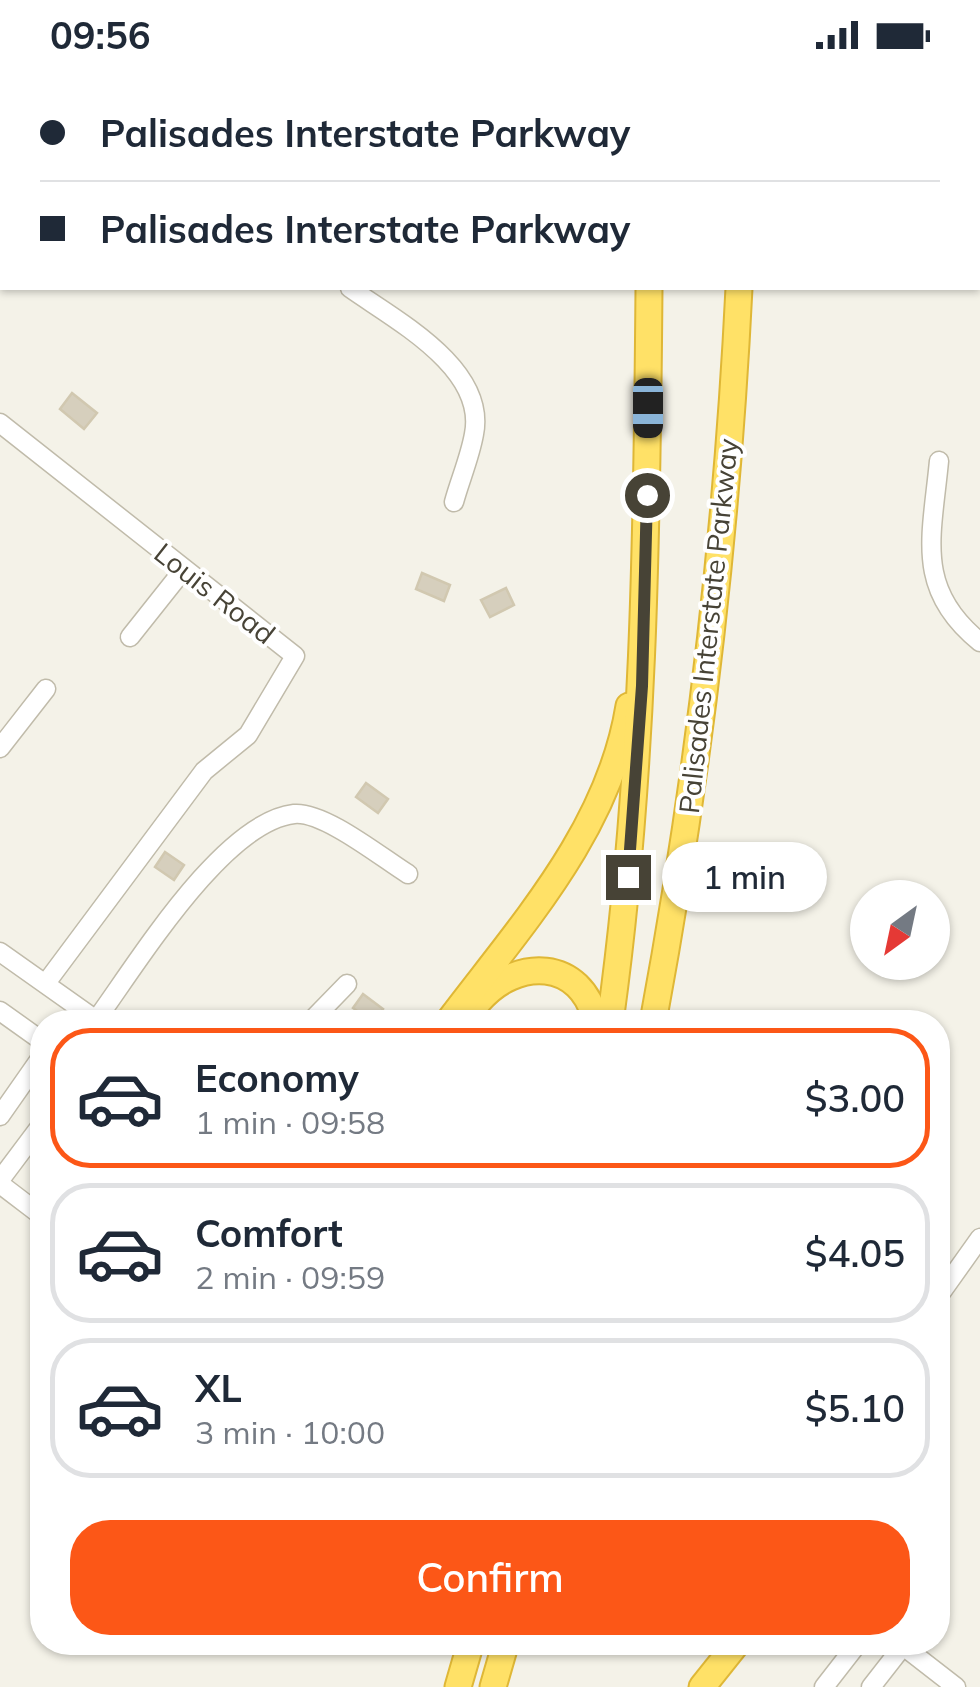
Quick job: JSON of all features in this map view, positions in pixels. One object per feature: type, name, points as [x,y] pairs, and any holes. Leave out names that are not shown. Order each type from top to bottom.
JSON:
[{"type":"highway","name":"Palisades Interstate Parkway","points":[[611,1010],[638,766],[647,542],[649,290]]},
{"type":"highway","name":"Palisades Interstate Parkway","points":[[655,1010],[692,788],[712,630],[739,290]]},
{"type":"highway","points":[[457,1010],[564,867],[602,798],[628,708],[647,542]]},
{"type":"highway","points":[[475,1010],[502,979],[535,970],[552,972],[575,985],[592,1010]]},
{"type":"highway","points":[[458,1687],[467,1655]]},
{"type":"highway","points":[[493,1687],[502,1655]]},
{"type":"highway","points":[[507,1687],[513,1655]]},
{"type":"highway","points":[[716,1671],[737,1655]]},
{"type":"street","points":[[353,290],[453,364],[468,386],[475,432],[454,502]]},
{"type":"street","name":"Louis Road","points":[[0,423],[295,656],[248,735],[204,770],[46,983]]},
{"type":"street","points":[[939,461],[931,575],[943,604],[958,624],[980,642]]},
{"type":"street","points":[[130,638],[184,569]]},
{"type":"street","points":[[0,748],[46,688]]},
{"type":"street","points":[[105,1010],[218,858],[243,835],[294,814],[320,819],[408,874]]},
{"type":"street","points":[[2,959],[46,983],[82,1010]]},
{"type":"street","points":[[322,1010],[348,984]]},
{"type":"street","points":[[0,1011],[30,1032]]},
{"type":"street","points":[[0,1116],[30,1073]]},
{"type":"street","points":[[30,1141],[0,1182],[30,1202]]},
{"type":"street","points":[[950,1280],[980,1238]]},
{"type":"street","points":[[824,1687],[849,1655]]},
{"type":"street","points":[[871,1687],[893,1655]]},
{"type":"street","points":[[914,1655],[956,1687]]},
{"type":"building","points":[[72,393],[97,413],[84,429],[60,409]]},
{"type":"building","points":[[422,573],[450,585],[444,601],[416,589]]},
{"type":"building","points":[[506,588],[514,605],[490,617],[481,600]]},
{"type":"building","points":[[366,783],[388,799],[378,813],[356,797]]},
{"type":"building","points":[[165,852],[184,865],[174,880],[155,867]]},
{"type":"building","points":[[363,994],[383,1009],[356,1010],[353,1008]]},
{"type":"route","points":[[628,877],[642,686],[647,495]]}]
